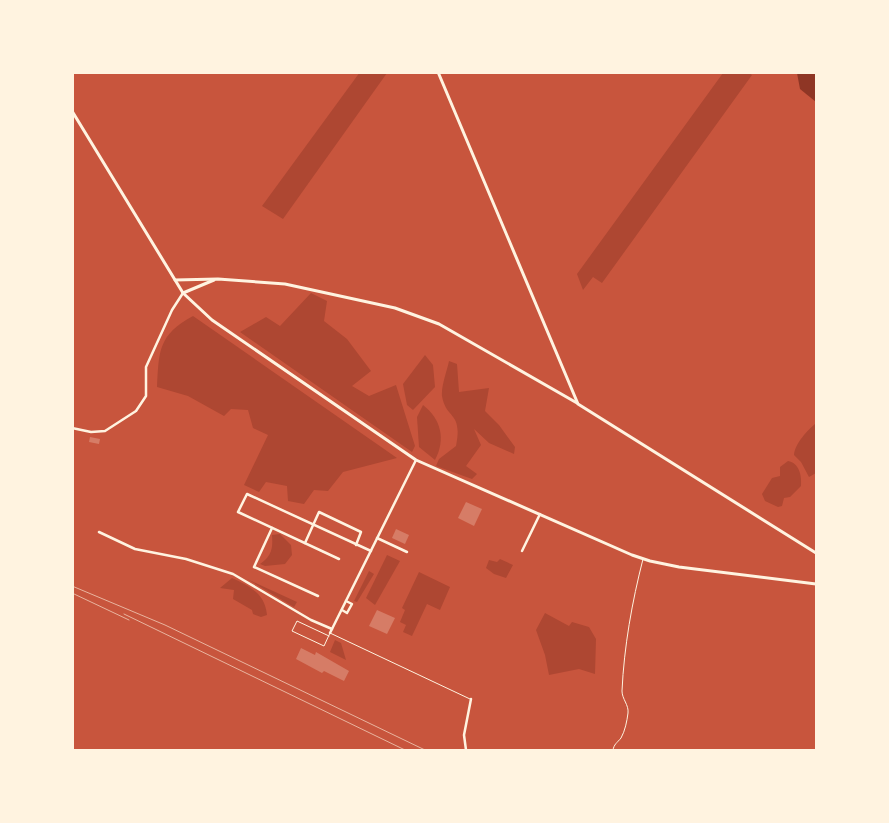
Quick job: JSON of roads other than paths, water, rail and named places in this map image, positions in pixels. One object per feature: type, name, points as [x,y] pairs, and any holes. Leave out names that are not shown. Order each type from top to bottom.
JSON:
[{"type":"street","points":[[438,72],[578,404]]},
{"type":"street","points":[[72,111],[183,294],[212,320],[416,460],[643,559],[704,571],[816,584]]},
{"type":"street","points":[[72,428],[91,432],[105,431],[136,410],[146,396],[146,368],[172,310],[183,294],[218,279]]},
{"type":"street","points":[[176,280],[218,279],[285,284],[368,301],[410,313],[439,324],[578,404],[816,553]]},
{"type":"street","points":[[330,635],[416,460]]},
{"type":"street","points":[[339,559],[238,512],[247,494],[371,551]]},
{"type":"street","points":[[305,543],[320,512],[361,532],[356,545]]},
{"type":"street","points":[[522,551],[540,514]]},
{"type":"street","points":[[272,528],[254,566],[318,596]]},
{"type":"street","points":[[99,532],[135,550],[186,560],[228,572],[311,620],[332,629]]},
{"type":"street","points":[[377,538],[407,552]]},
{"type":"street","points":[[342,610],[347,613],[352,604],[346,601]]},
{"type":"street","points":[[466,750],[464,735],[471,699]]},
{"type":"lane","points":[[613,750],[614,745],[620,739],[626,727],[629,710],[622,695],[623,680],[633,603],[643,559]]},
{"type":"lane","points":[[330,635],[324,646],[292,630],[297,621],[330,635],[471,699]]},
{"type":"railway","points":[[72,586],[165,625],[425,750]]},
{"type":"railway","points":[[72,593],[129,620]]},
{"type":"railway","points":[[124,614],[405,750]]}]
